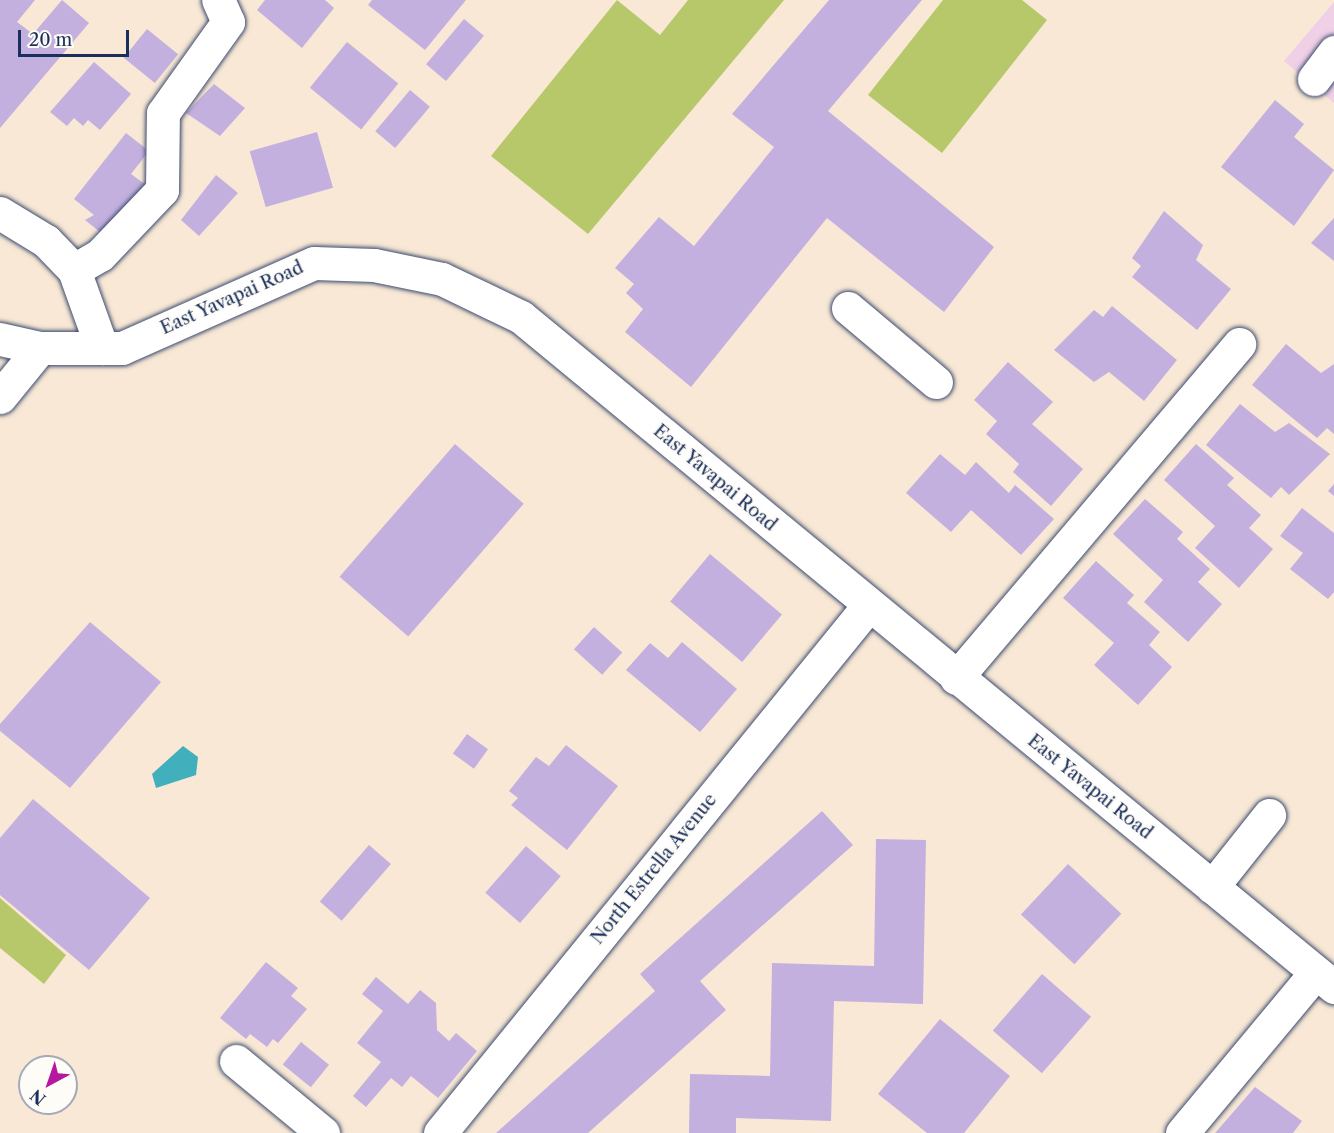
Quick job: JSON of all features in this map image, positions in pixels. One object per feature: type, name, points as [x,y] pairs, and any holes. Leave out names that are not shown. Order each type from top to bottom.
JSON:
[{"type":"street","points":[[75,270],[100,255],[162,190],[163,113],[228,22],[218,0]]},
{"type":"street","points":[[1314,79],[1334,52]]},
{"type":"street","points":[[0,213],[46,241],[75,270],[102,348]]},
{"type":"street","name":"East Yavapai Road","points":[[0,339],[40,348],[122,348],[314,263],[374,265],[442,279],[521,317],[1325,980]]},
{"type":"street","points":[[848,308],[936,382]]},
{"type":"street","points":[[956,678],[1239,344]]},
{"type":"street","points":[[0,397],[40,348]]},
{"type":"street","name":"North Estrella Avenue","points":[[440,1133],[869,605]]},
{"type":"street","points":[[1212,887],[1269,815]]},
{"type":"street","points":[[1182,1133],[1325,980]]},
{"type":"street","points":[[236,1061],[323,1133]]},
{"type":"shaded area","points":[[1334,2],[1334,103],[1284,61]]},
{"type":"green space","points":[[617,0],[660,35],[688,0],[784,0],[588,234],[491,156]]},
{"type":"green space","points":[[943,0],[1022,0],[1047,20],[942,153],[868,95]]},
{"type":"green space","points":[[0,898],[66,955],[44,984],[0,948]]},
{"type":"water","points":[[183,746],[198,757],[196,775],[156,788],[152,774]]},
{"type":"building","points":[[0,0],[35,0],[17,22],[33,34],[62,0],[89,23],[0,128]]},
{"type":"building","points":[[265,0],[325,0],[334,8],[302,48],[257,10]]},
{"type":"building","points":[[372,0],[466,0],[425,50],[368,5]]},
{"type":"building","points":[[829,0],[922,0],[828,111],[994,247],[944,312],[827,218],[691,387],[625,332],[643,309],[626,293],[634,284],[615,268],[659,217],[694,246],[774,147],[732,114]]},
{"type":"building","points":[[464,19],[484,36],[446,81],[426,64]]},
{"type":"building","points":[[147,29],[178,54],[155,83],[124,58]]},
{"type":"building","points":[[347,42],[398,84],[361,129],[310,88]]},
{"type":"building","points":[[94,62],[131,94],[100,130],[88,120],[83,126],[74,118],[67,126],[50,112]]},
{"type":"building","points":[[214,84],[245,108],[220,136],[186,113]]},
{"type":"building","points":[[410,90],[430,107],[395,148],[375,131]]},
{"type":"building","points":[[1275,100],[1304,124],[1294,137],[1334,170],[1294,226],[1221,167]]},
{"type":"building","points":[[317,132],[333,188],[266,207],[250,151]]},
{"type":"building","points":[[126,133],[149,151],[131,174],[146,185],[105,236],[85,220],[94,215],[74,199]]},
{"type":"building","points":[[216,175],[238,193],[199,236],[181,220]]},
{"type":"building","points":[[1164,211],[1203,245],[1196,260],[1231,289],[1197,330],[1132,277],[1141,266],[1132,258]]},
{"type":"building","points":[[1334,218],[1334,261],[1311,243]]},
{"type":"building","points":[[1112,306],[1177,360],[1144,401],[1109,372],[1094,382],[1054,350],[1094,310],[1103,317]]},
{"type":"building","points":[[1286,344],[1321,373],[1334,364],[1334,434],[1327,428],[1317,438],[1252,385]]},
{"type":"building","points":[[1008,362],[1053,402],[1032,424],[1083,469],[1051,506],[1013,472],[1019,464],[986,434],[997,421],[974,400]]},
{"type":"building","points":[[1240,404],[1275,432],[1289,423],[1330,454],[1289,495],[1281,487],[1271,498],[1206,445]]},
{"type":"building","points":[[455,444],[524,504],[408,637],[340,577]]},
{"type":"building","points":[[1196,444],[1234,478],[1227,485],[1261,515],[1249,528],[1273,549],[1239,588],[1195,548],[1215,526],[1164,480]]},
{"type":"building","points":[[940,454],[965,475],[976,462],[1009,493],[1015,485],[1054,519],[1021,555],[971,510],[951,532],[906,493]]},
{"type":"building","points":[[1334,484],[1334,496],[1328,491]]},
{"type":"building","points":[[1145,499],[1183,532],[1177,539],[1210,569],[1198,582],[1222,604],[1188,642],[1144,602],[1163,580],[1113,534]]},
{"type":"building","points":[[1302,508],[1334,533],[1334,592],[1328,599],[1290,569],[1303,553],[1280,536]]},
{"type":"building","points":[[710,554],[782,614],[742,662],[670,601]]},
{"type":"building","points":[[1096,561],[1134,595],[1127,603],[1160,632],[1149,645],[1172,667],[1138,705],[1094,665],[1114,643],[1063,598]]},
{"type":"building","points":[[90,622],[161,682],[70,788],[0,731],[0,724]]},
{"type":"building","points":[[594,627],[622,652],[602,675],[574,649]]},
{"type":"building","points":[[682,642],[737,689],[700,732],[626,670],[650,643],[668,658]]},
{"type":"building","points":[[467,734],[488,749],[474,769],[453,753]]},
{"type":"building","points":[[566,745],[618,786],[567,850],[511,805],[518,798],[509,791],[536,757],[549,766]]},
{"type":"building","points":[[33,799],[150,898],[89,970],[0,895],[0,838]]},
{"type":"building","points":[[822,811],[853,845],[700,981],[726,1010],[588,1133],[496,1133],[655,991],[640,974]]},
{"type":"building","points":[[876,839],[926,840],[923,1004],[834,1001],[831,1121],[736,1118],[736,1133],[689,1133],[690,1074],[770,1076],[772,963],[874,966]]},
{"type":"building","points":[[369,845],[391,864],[342,921],[320,902]]},
{"type":"building","points":[[526,846],[561,876],[520,923],[485,893]]},
{"type":"building","points":[[1068,864],[1121,914],[1074,964],[1021,914]]},
{"type":"building","points":[[266,962],[298,988],[291,996],[307,1009],[278,1043],[273,1039],[267,1047],[250,1034],[246,1039],[220,1018]]},
{"type":"building","points":[[1042,974],[1091,1017],[1042,1073],[993,1031]]},
{"type":"building","points":[[376,977],[408,1004],[420,990],[436,1003],[437,1030],[449,1041],[456,1033],[477,1051],[438,1098],[411,1076],[402,1087],[391,1078],[366,1107],[353,1096],[381,1062],[357,1043],[383,1011],[362,994]]},
{"type":"building","points":[[940,1019],[1010,1076],[964,1133],[927,1133],[878,1094]]},
{"type":"building","points":[[301,1042],[329,1065],[311,1087],[283,1065]]},
{"type":"building","points":[[1255,1087],[1302,1121],[1293,1133],[1215,1133]]}]
